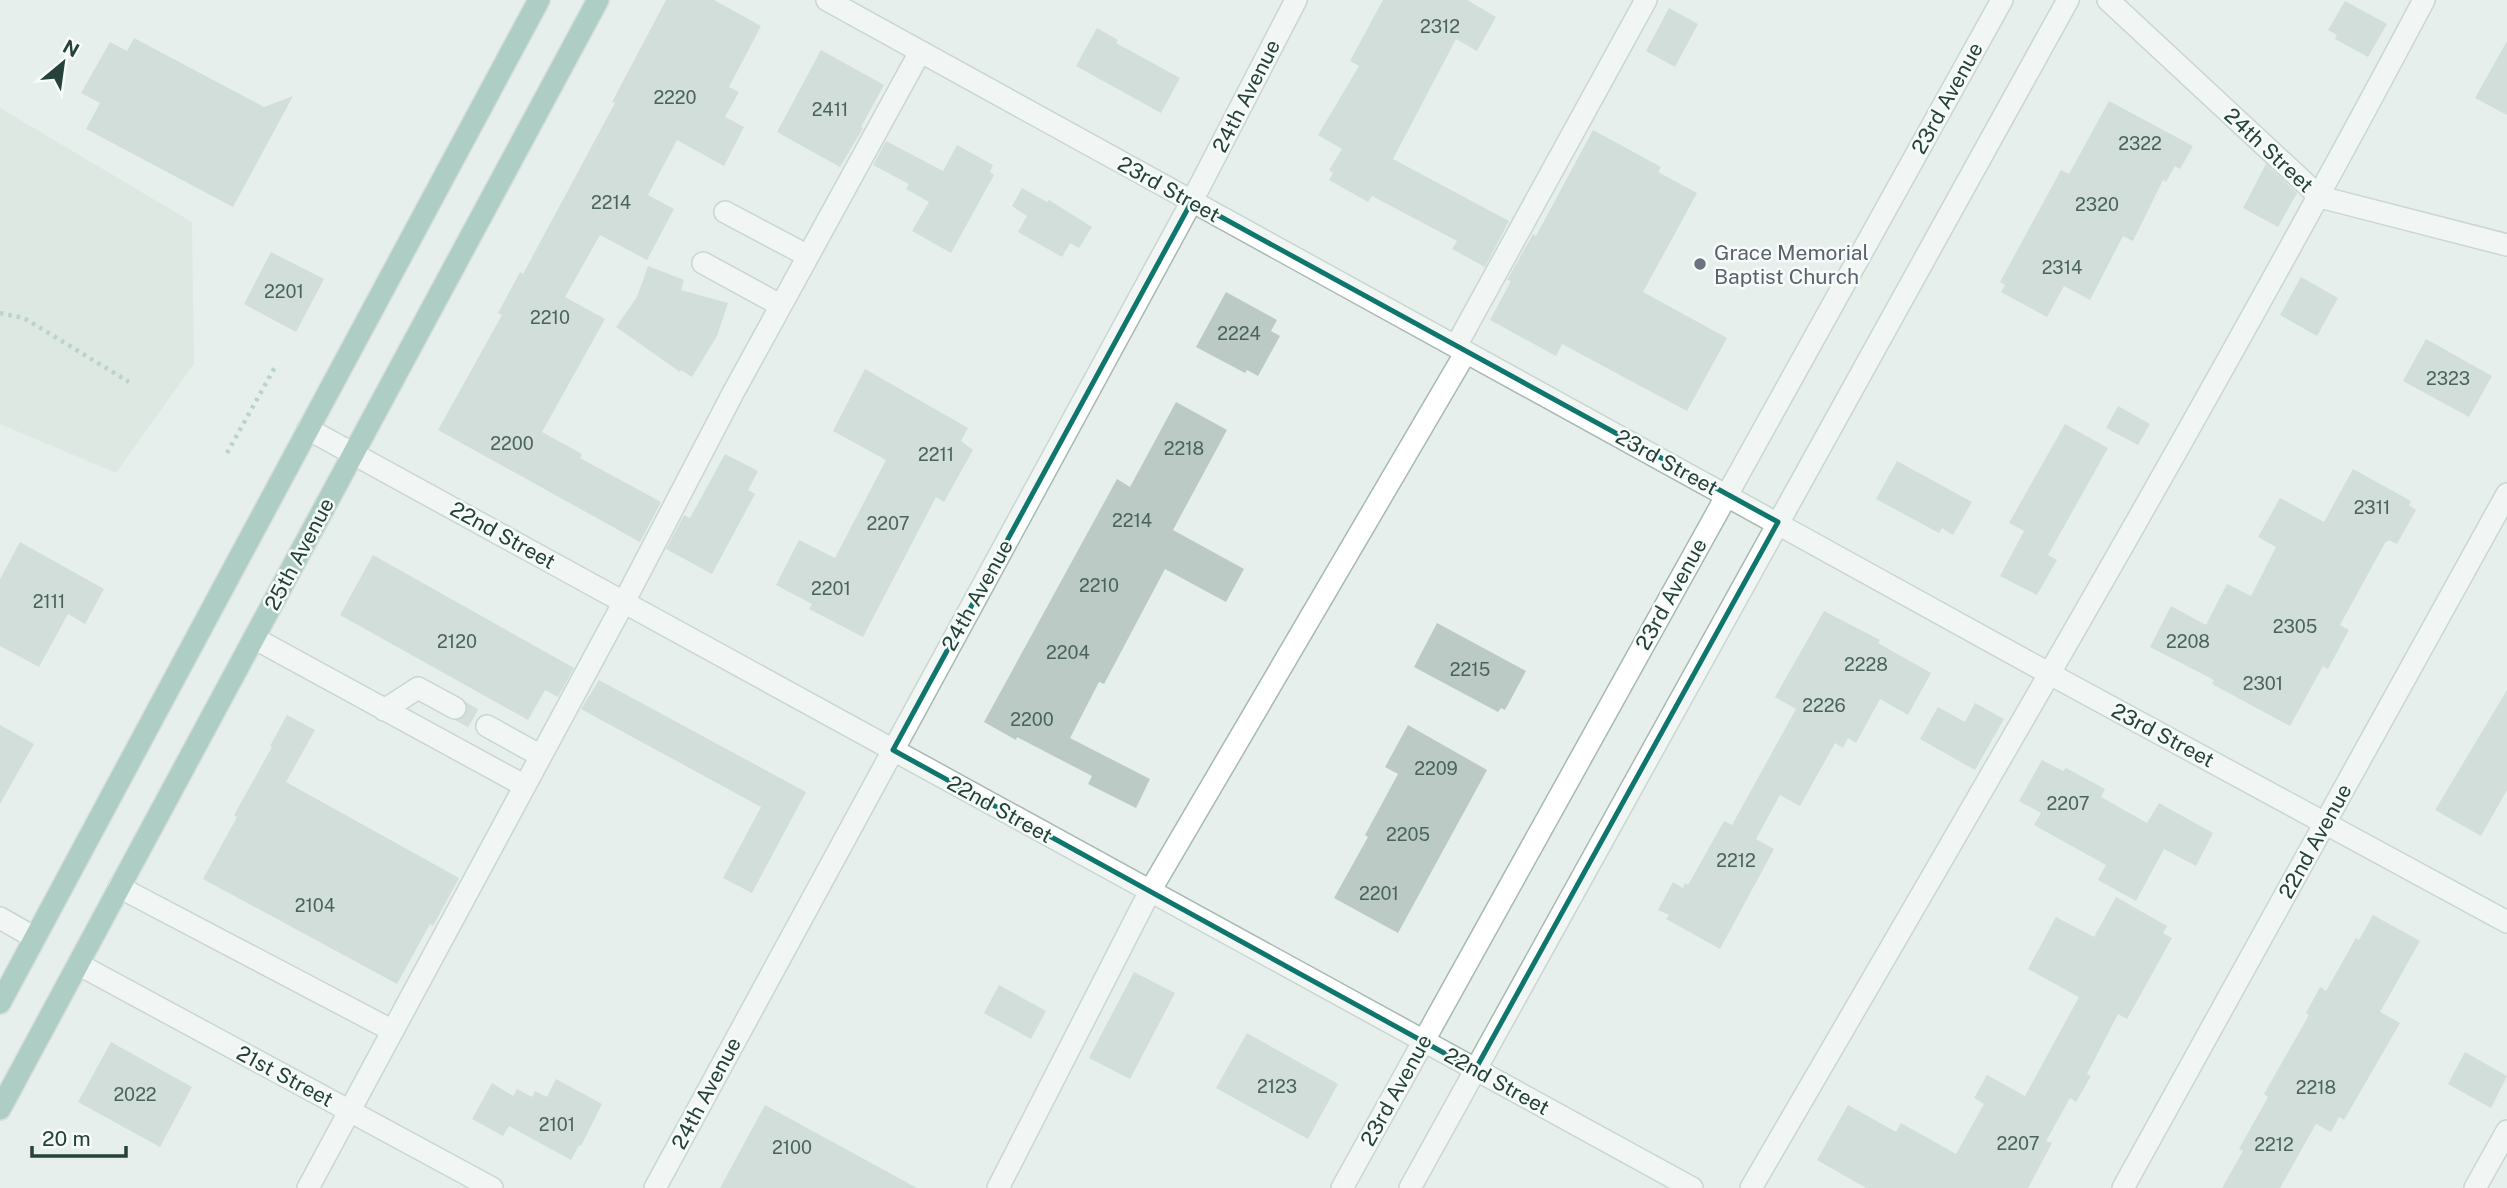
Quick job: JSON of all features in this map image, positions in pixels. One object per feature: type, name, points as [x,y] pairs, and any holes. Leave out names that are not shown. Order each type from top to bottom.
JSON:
[{"type":"main road","points":[[0,1003],[539,0]]},
{"type":"main road","name":"25th Avenue","points":[[0,1109],[597,0]]},
{"type":"street","name":"23rd Street","points":[[827,0],[2050,674],[2507,922]]},
{"type":"street","name":"24th Avenue","points":[[655,1188],[1192,201],[1296,0]]},
{"type":"street","points":[[998,1188],[1150,891],[1461,349],[1647,0]]},
{"type":"street","name":"23rd Avenue","points":[[1342,1188],[2001,0]]},
{"type":"street","points":[[1410,1188],[2068,0]]},
{"type":"street","name":"24th Street","points":[[2108,0],[2320,197],[2507,245]]},
{"type":"street","points":[[1751,1188],[2050,674],[2320,197],[2424,0]]},
{"type":"street","points":[[308,1188],[624,602],[780,305],[920,52]]},
{"type":"street","points":[[725,212],[808,256]]},
{"type":"street","points":[[703,263],[780,305]]},
{"type":"street","name":"22nd Street","points":[[308,429],[1692,1188]]},
{"type":"street","name":"22nd Avenue","points":[[2123,1188],[2507,494]]},
{"type":"street","points":[[254,638],[525,786]]},
{"type":"street","points":[[384,710],[418,688],[455,708]]},
{"type":"street","points":[[487,726],[541,755]]},
{"type":"street","points":[[119,887],[393,1031]]},
{"type":"street","points":[[0,918],[35,938]]},
{"type":"street","name":"21st Street","points":[[78,964],[492,1188]]},
{"type":"street","points":[[2475,1188],[2507,1131]]},
{"type":"path","points":[[0,313],[24,318],[129,382]]},
{"type":"path","points":[[227,453],[275,367]]},
{"type":"highlighted area","points":[[1192,201],[1778,522],[1475,1070],[893,750]]},
{"type":"shaded area","points":[[0,108],[192,222],[194,364],[116,473],[0,424]]},
{"type":"building","points":[[666,0],[714,0],[761,26],[729,87],[739,92],[725,117],[744,127],[724,166],[677,140],[648,195],[674,209],[647,260],[600,235],[565,297],[605,319],[542,432],[582,454],[580,458],[661,502],[640,542],[438,430],[502,315],[498,313],[520,272],[523,274],[615,103],[612,102]]},
{"type":"building","points":[[1383,0],[1467,0],[1496,17],[1477,51],[1456,39],[1393,159],[1509,221],[1485,267],[1452,249],[1457,241],[1372,196],[1368,202],[1329,180],[1333,173],[1329,170],[1342,149],[1318,135],[1359,66],[1350,61]]},
{"type":"building","points":[[2345,1],[2387,24],[2368,57],[2335,39],[2337,35],[2328,30]]},
{"type":"building","points":[[1669,8],[1698,24],[1675,67],[1646,51]]},
{"type":"building","points":[[1097,28],[1118,40],[1116,43],[1180,78],[1161,113],[1076,66]]},
{"type":"building","points":[[134,38],[264,107],[293,96],[233,207],[86,129],[100,103],[81,93],[110,42],[127,51]]},
{"type":"building","points":[[2507,41],[2507,115],[2475,98]]},
{"type":"building","points":[[821,50],[884,85],[840,167],[777,132]]},
{"type":"building","points":[[2109,101],[2193,146],[2180,169],[2175,166],[2166,182],[2163,180],[2133,241],[2123,236],[2090,300],[2064,286],[2047,317],[2001,292],[2005,285],[2000,282],[2061,170],[2069,174]]},
{"type":"building","points":[[1593,130],[1661,167],[1658,172],[1697,193],[1643,292],[1727,338],[1687,411],[1562,344],[1556,356],[1490,320],[1511,281],[1507,280],[1533,234],[1536,236]]},
{"type":"building","points":[[886,141],[943,171],[957,145],[993,165],[990,172],[994,175],[951,253],[912,231],[929,202],[906,189],[909,184],[873,165]]},
{"type":"building","points":[[2266,164],[2297,193],[2278,227],[2243,208]]},
{"type":"building","points":[[1022,188],[1047,202],[1049,200],[1092,227],[1079,248],[1070,243],[1062,257],[1018,232],[1027,216],[1012,206]]},
{"type":"building","points":[[271,252],[324,279],[296,332],[244,304]]},
{"type":"building","points":[[648,266],[684,280],[681,290],[728,303],[717,336],[692,377],[681,370],[680,372],[616,327],[637,297]]},
{"type":"building","points":[[2301,277],[2338,298],[2317,336],[2280,315]]},
{"type":"building","points":[[1226,292],[1277,320],[1271,331],[1280,336],[1258,376],[1247,370],[1245,373],[1196,347]]},
{"type":"building","points":[[2426,339],[2492,376],[2469,417],[2403,381]]},
{"type":"building","points":[[865,369],[968,428],[961,441],[973,450],[944,502],[936,497],[863,637],[809,609],[812,604],[776,585],[799,540],[835,558],[886,460],[833,431]]},
{"type":"building","points":[[1176,402],[1227,430],[1173,530],[1244,569],[1226,602],[1165,569],[1104,684],[1099,682],[1070,738],[1150,779],[1136,808],[1088,784],[1092,776],[984,722],[1117,479],[1130,487]]},
{"type":"building","points":[[2118,406],[2150,424],[2138,445],[2106,428]]},
{"type":"building","points":[[2065,424],[2108,448],[2048,555],[2057,560],[2037,595],[2000,576],[2024,531],[2009,523]]},
{"type":"building","points":[[725,454],[758,471],[748,490],[755,494],[712,574],[666,549],[684,515],[690,518]]},
{"type":"building","points":[[1897,461],[1972,502],[1953,535],[1942,528],[1939,533],[1876,499]]},
{"type":"building","points":[[2353,469],[2411,501],[2409,505],[2416,510],[2397,544],[2389,540],[2385,543],[2340,625],[2349,630],[2328,669],[2323,666],[2290,726],[2212,684],[2214,680],[2150,647],[2171,606],[2206,625],[2227,584],[2251,596],[2276,547],[2258,537],[2280,498],[2324,522]]},
{"type":"building","points":[[20,542],[104,589],[85,624],[68,614],[39,667],[0,646],[0,579]]},
{"type":"building","points":[[373,555],[574,668],[558,697],[545,690],[528,720],[340,615]]},
{"type":"building","points":[[1824,611],[1880,640],[1878,643],[1931,673],[1908,715],[1880,699],[1856,743],[1848,738],[1843,748],[1835,743],[1800,806],[1780,795],[1756,839],[1774,849],[1720,949],[1666,919],[1669,915],[1658,910],[1673,882],[1683,888],[1685,883],[1688,885],[1724,821],[1732,825],[1796,709],[1775,697]]},
{"type":"building","points":[[1437,623],[1526,671],[1505,710],[1501,708],[1498,712],[1414,667]]},
{"type":"building","points":[[599,680],[806,792],[752,893],[723,878],[761,807],[581,709]]},
{"type":"building","points":[[2507,690],[2507,790],[2481,836],[2435,810]]},
{"type":"building","points":[[1975,703],[2004,719],[1975,770],[1920,739],[1938,707],[1965,722]]},
{"type":"building","points":[[287,715],[315,730],[286,782],[459,878],[397,984],[203,879]]},
{"type":"building","points":[[0,725],[34,744],[0,804]]},
{"type":"building","points":[[1408,725],[1487,770],[1398,933],[1334,898],[1368,837],[1365,835],[1398,774],[1385,767]]},
{"type":"building","points":[[2042,760],[2063,771],[2066,768],[2105,789],[2101,797],[2147,823],[2159,803],[2213,833],[2196,866],[2164,849],[2136,901],[2098,880],[2106,865],[2034,825],[2041,813],[2019,801]]},
{"type":"building","points":[[2116,897],[2167,926],[2163,933],[2172,938],[2127,1019],[2118,1014],[2087,1074],[2091,1076],[2076,1102],[2070,1098],[2046,1141],[2052,1143],[2028,1188],[1866,1188],[1817,1160],[1848,1105],[1896,1132],[1901,1123],[1956,1154],[1984,1104],[1974,1098],[1987,1075],[2025,1096],[2079,997],[2028,969],[2056,917],[2094,937]]},
{"type":"building","points":[[2373,915],[2420,941],[2380,1012],[2400,1023],[2344,1120],[2339,1117],[2331,1132],[2316,1124],[2280,1188],[2222,1188],[2243,1151],[2239,1149],[2268,1097],[2264,1094],[2309,1015],[2306,1013],[2320,987],[2326,991],[2356,938],[2359,940]]},
{"type":"building","points":[[1134,972],[1175,993],[1130,1079],[1089,1058]]},
{"type":"building","points":[[999,985],[1046,1011],[1031,1039],[984,1013]]},
{"type":"building","points":[[1247,1033],[1338,1084],[1308,1139],[1216,1088]]},
{"type":"building","points":[[111,1042],[192,1087],[160,1147],[78,1102]]},
{"type":"building","points":[[2465,1052],[2507,1076],[2491,1108],[2448,1084]]},
{"type":"building","points":[[556,1079],[602,1104],[571,1160],[509,1126],[503,1136],[472,1119],[492,1083],[513,1096],[517,1089],[532,1097],[535,1091],[547,1097]]},
{"type":"building","points":[[765,1105],[917,1188],[720,1188]]},
{"type":"tunnel","points":[[455,708],[487,726]]},
{"type":"place","name":"Grace Memorial Baptist Church","points":[[1700,264]]}]
